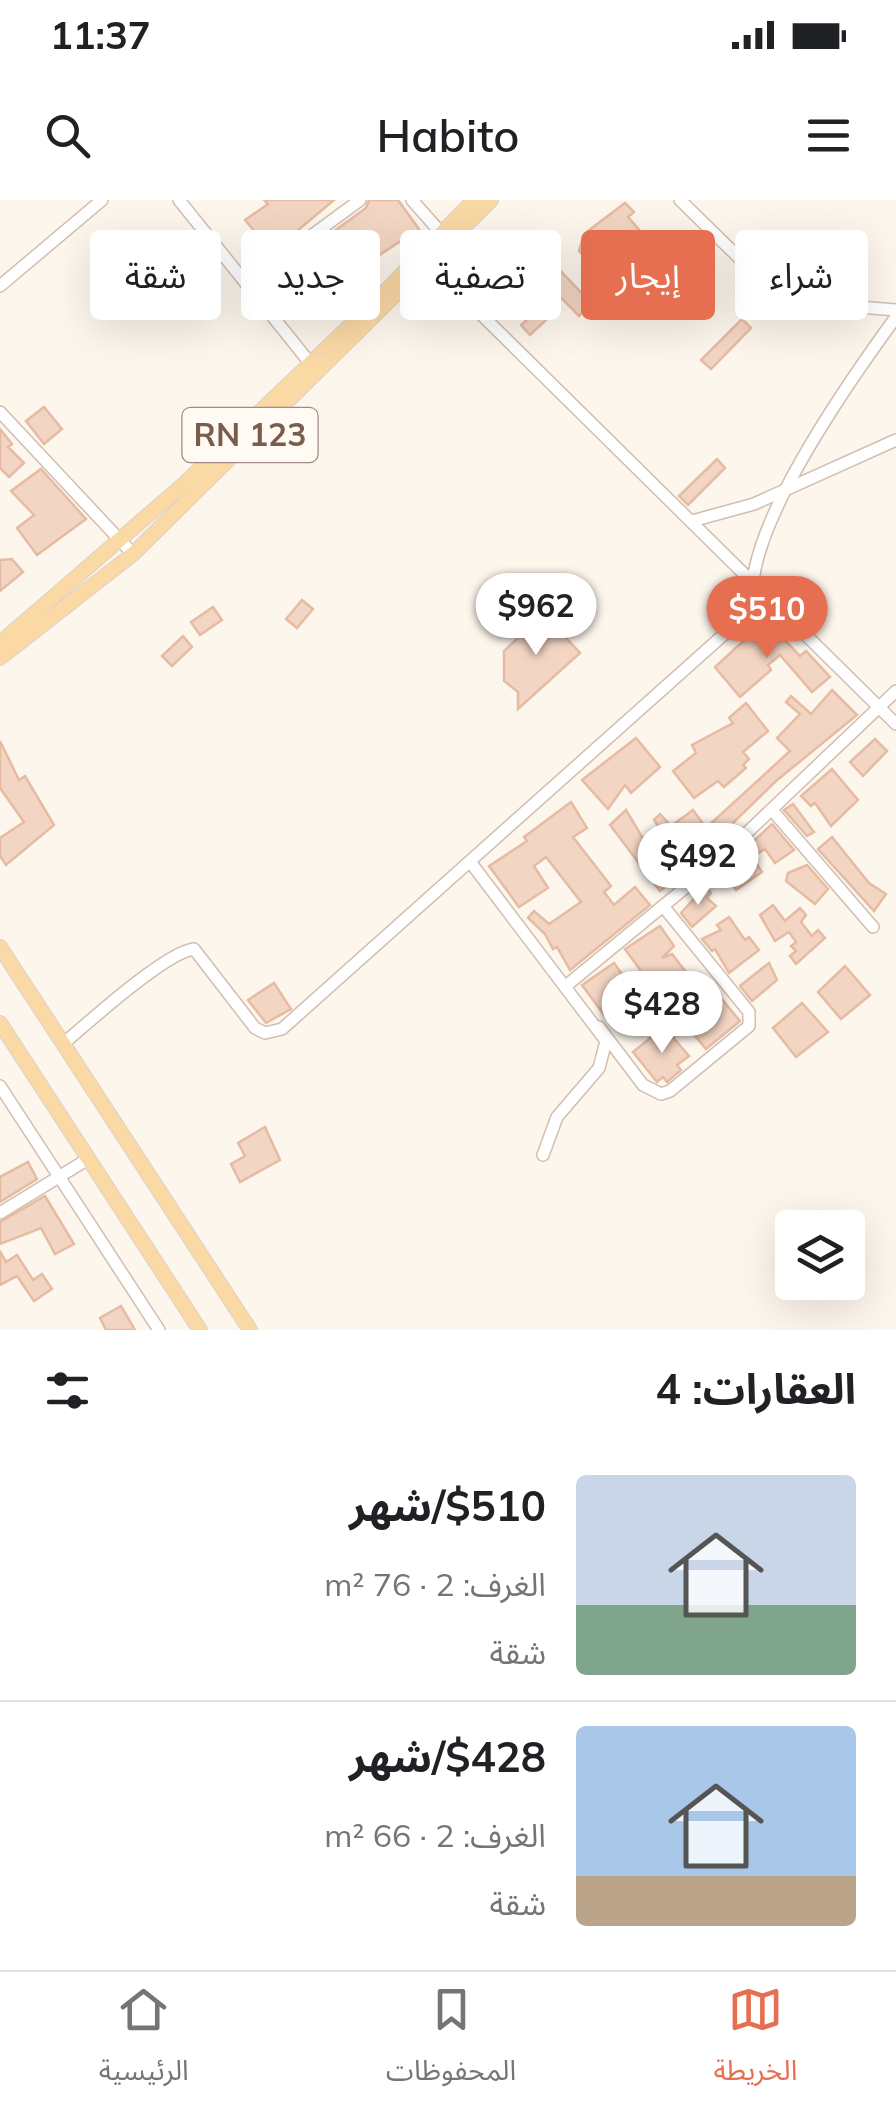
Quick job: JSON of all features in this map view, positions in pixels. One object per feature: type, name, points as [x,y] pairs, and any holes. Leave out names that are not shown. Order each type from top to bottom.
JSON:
[{"type":"main road","name":"RN 123","points":[[446,230],[474,200]]},
{"type":"main road","name":"RN 123","points":[[457,230],[491,200]]},
{"type":"main road","name":"RN 123","points":[[0,644],[121,542],[400,282]]},
{"type":"main road","name":"RN 123","points":[[0,658],[133,554],[400,284]]},
{"type":"main road","points":[[0,947],[250,1330]]},
{"type":"main road","points":[[0,1023],[200,1330]]},
{"type":"street","points":[[0,286],[102,200]]},
{"type":"street","points":[[178,200],[241,278]]},
{"type":"street","points":[[332,200],[344,214]]},
{"type":"street","points":[[322,230],[360,200]]},
{"type":"street","points":[[412,200],[438,230]]},
{"type":"street","points":[[680,200],[778,296],[896,314],[836,404],[765,531],[753,582]]},
{"type":"street","points":[[275,320],[310,363]]},
{"type":"street","points":[[487,320],[896,724]]},
{"type":"street","points":[[0,412],[133,554]]},
{"type":"street","points":[[692,521],[754,504],[896,440]]},
{"type":"street","points":[[64,1043],[149,975],[185,950],[194,949],[254,1028],[265,1034],[282,1029],[767,596]]},
{"type":"street","points":[[567,985],[772,810],[896,691]]},
{"type":"street","points":[[772,810],[872,927]]},
{"type":"street","points":[[471,862],[643,1085],[661,1094],[749,1026],[748,1012],[663,906]]},
{"type":"street","points":[[543,1155],[557,1117],[599,1068],[606,1041],[598,1026]]},
{"type":"street","points":[[0,1086],[159,1330]]},
{"type":"street","points":[[0,1213],[88,1159]]},
{"type":"building","points":[[264,200],[334,200],[298,230],[253,230],[245,220],[268,204]]},
{"type":"building","points":[[369,200],[398,200],[419,229],[400,230],[400,242],[380,255],[380,230],[336,230],[366,208]]},
{"type":"building","points":[[625,203],[634,212],[628,217],[639,230],[589,230]]},
{"type":"building","points":[[561,271],[581,292],[579,316],[561,298]]},
{"type":"building","points":[[526,320],[546,320],[530,335],[521,325]]},
{"type":"building","points":[[741,320],[751,328],[711,369],[701,360]]},
{"type":"building","points":[[44,407],[62,429],[44,444],[26,421]]},
{"type":"building","points":[[0,429],[12,444],[8,447],[24,463],[9,477],[0,468]]},
{"type":"building","points":[[717,459],[725,468],[688,505],[679,496]]},
{"type":"building","points":[[41,469],[86,519],[37,555],[17,528],[34,515],[11,491]]},
{"type":"building","points":[[12,559],[23,572],[0,591],[0,560]]},
{"type":"building","points":[[302,600],[313,609],[297,628],[286,619]]},
{"type":"building","points":[[213,607],[222,620],[200,635],[191,622]]},
{"type":"building","points":[[531,617],[552,623],[580,653],[518,709],[518,692],[504,681],[504,651],[518,638],[518,625]]},
{"type":"building","points":[[766,620],[800,656],[806,651],[830,677],[812,692],[780,655],[768,665],[771,670],[740,697],[715,667]]},
{"type":"building","points":[[183,636],[192,647],[172,666],[162,656]]},
{"type":"building","points":[[832,690],[857,715],[776,781],[687,866],[678,854],[663,866],[674,880],[660,891],[610,825],[626,810],[651,852],[667,840],[654,820],[660,814],[671,826],[693,810],[706,828],[790,751],[777,738],[800,714],[786,702],[791,696],[811,714]]},
{"type":"building","points":[[746,703],[768,731],[743,752],[749,759],[743,765],[746,768],[724,787],[718,781],[694,798],[673,771],[696,753],[692,745],[733,723],[729,718]]},
{"type":"building","points":[[636,738],[660,767],[631,793],[625,785],[608,809],[582,780]]},
{"type":"building","points":[[875,739],[887,751],[863,776],[850,762]]},
{"type":"building","points":[[0,741],[19,780],[25,776],[54,825],[6,865],[0,856],[0,838],[24,822],[0,788]]},
{"type":"building","points":[[832,769],[858,800],[831,826],[815,803],[811,806],[801,796]]},
{"type":"building","points":[[571,802],[587,828],[573,837],[611,886],[604,892],[614,905],[635,887],[650,905],[570,970],[557,947],[553,949],[545,934],[528,918],[534,911],[549,924],[581,902],[546,857],[534,866],[548,888],[519,907],[489,866],[527,841],[524,837]]},
{"type":"building","points":[[793,804],[814,832],[807,836],[784,810]]},
{"type":"building","points":[[772,824],[794,850],[775,863],[765,849],[752,857],[762,872],[736,890],[730,882],[724,886],[716,876]]},
{"type":"building","points":[[832,837],[869,883],[886,894],[874,911],[818,849]]},
{"type":"building","points":[[807,865],[828,889],[815,904],[786,881],[788,873]]},
{"type":"building","points":[[705,887],[711,893],[707,898],[716,906],[692,927],[681,913]]},
{"type":"building","points":[[773,905],[785,921],[800,908],[806,915],[801,922],[812,936],[818,930],[825,938],[796,964],[790,956],[796,951],[791,946],[796,942],[789,932],[775,941],[760,915]]},
{"type":"building","points":[[729,917],[745,940],[749,937],[759,950],[729,973],[715,949],[712,951],[702,939],[721,930],[717,925]]},
{"type":"building","points":[[660,926],[674,946],[662,958],[672,954],[710,1003],[719,996],[740,1021],[706,1049],[676,1013],[672,1017],[659,1000],[664,995],[658,987],[654,989],[625,949]]},
{"type":"building","points":[[614,963],[635,992],[625,999],[629,1006],[615,1016],[612,1011],[605,1016],[582,985]]},
{"type":"building","points":[[769,963],[777,980],[752,1001],[740,986]]},
{"type":"building","points":[[845,966],[870,995],[841,1019],[818,992]]},
{"type":"building","points":[[274,983],[291,1009],[266,1023],[248,1000]]},
{"type":"building","points":[[802,1003],[828,1032],[796,1057],[773,1028]]},
{"type":"building","points":[[664,1027],[689,1056],[677,1065],[681,1070],[667,1082],[663,1077],[657,1082],[633,1052]]},
{"type":"building","points":[[265,1127],[280,1160],[240,1182],[231,1164],[245,1156],[238,1143]]},
{"type":"building","points":[[28,1162],[37,1179],[0,1202],[0,1177]]},
{"type":"building","points":[[45,1196],[74,1244],[55,1254],[41,1228],[0,1244],[0,1222]]},
{"type":"building","points":[[0,1251],[6,1262],[17,1255],[33,1280],[42,1274],[52,1289],[34,1301],[17,1276],[0,1285]]},
{"type":"building","points":[[121,1306],[135,1330],[106,1330],[100,1318]]}]
